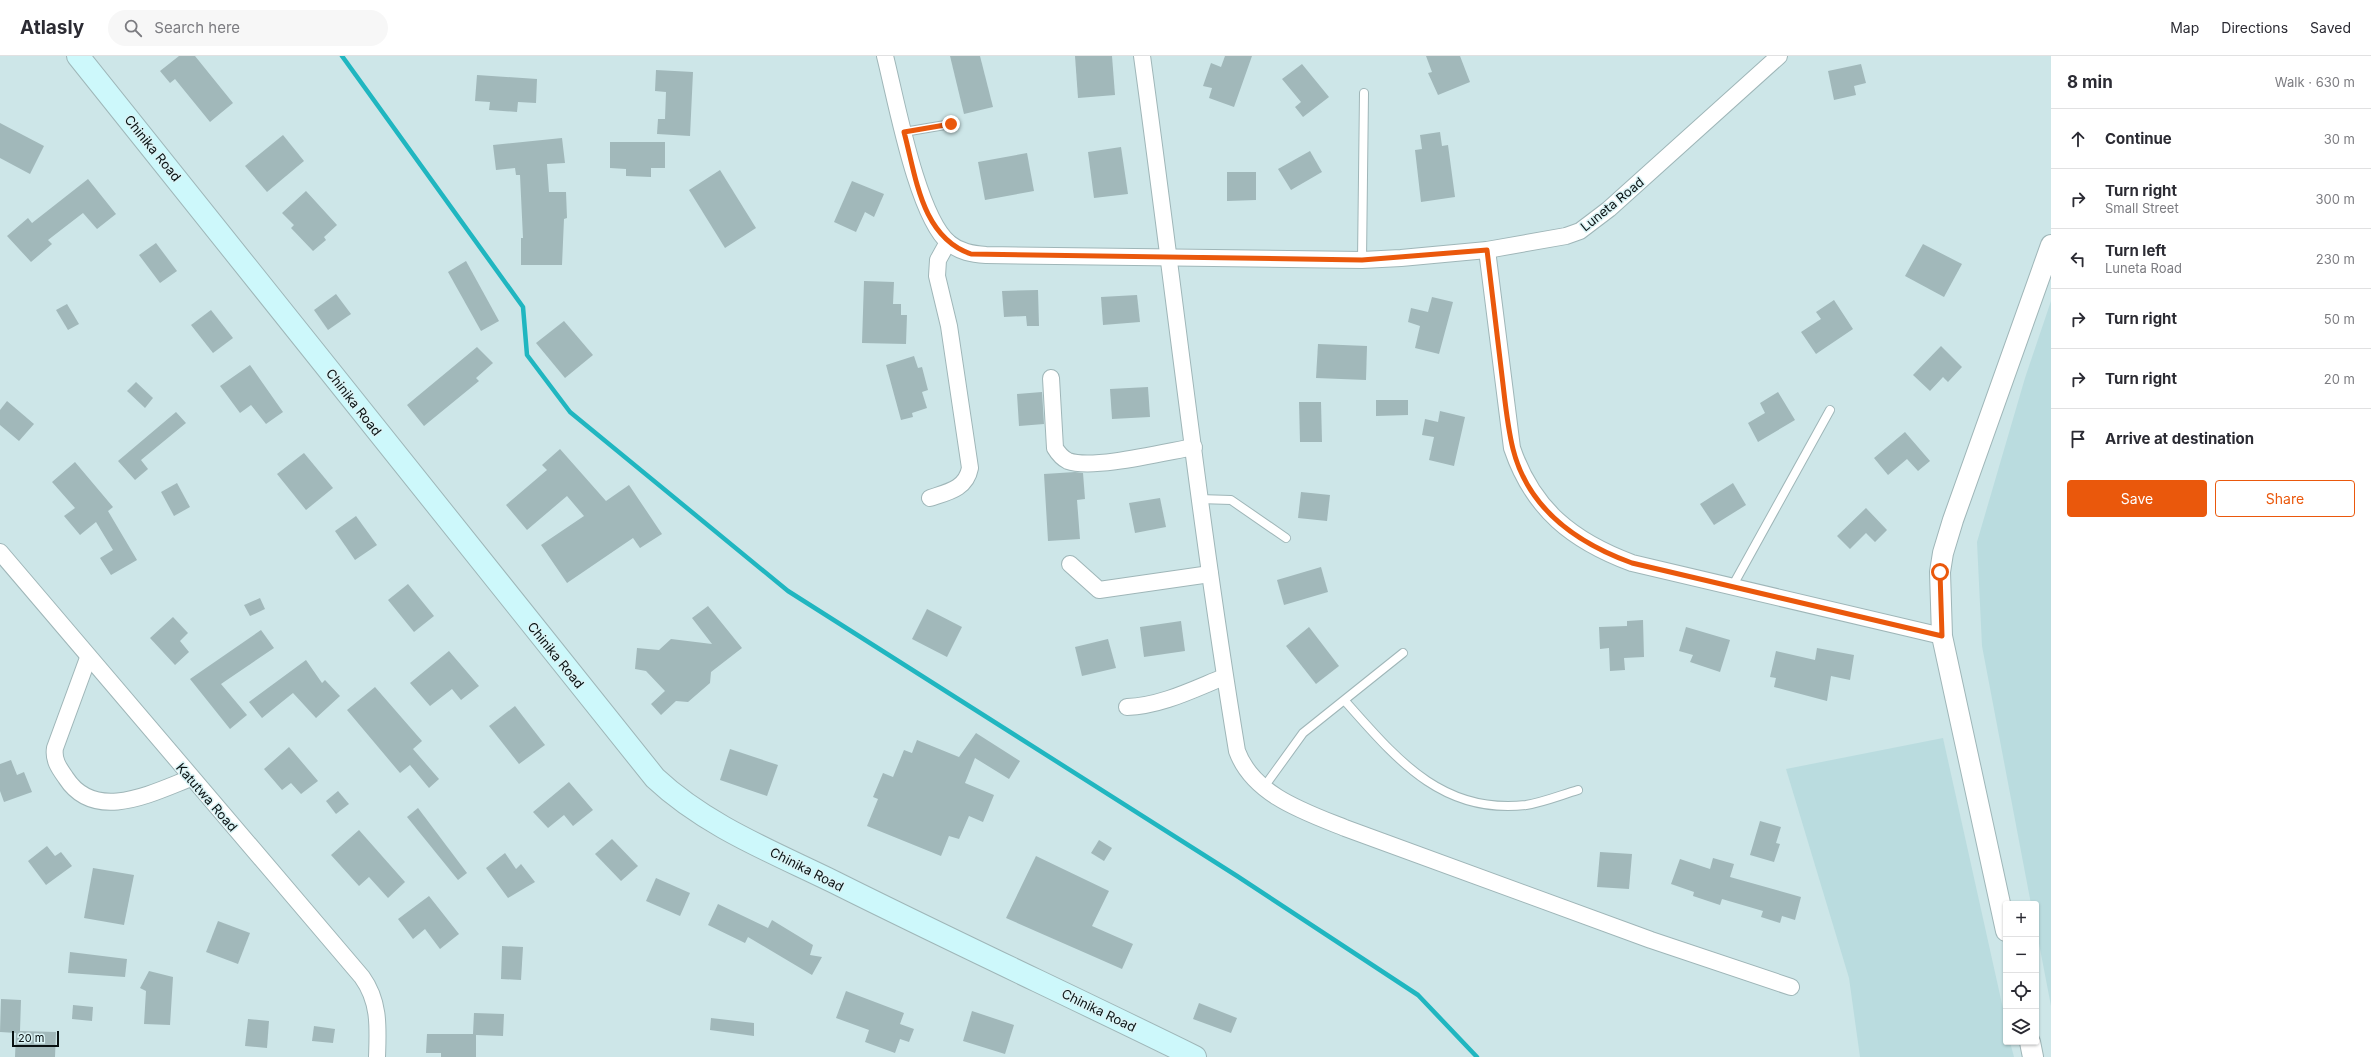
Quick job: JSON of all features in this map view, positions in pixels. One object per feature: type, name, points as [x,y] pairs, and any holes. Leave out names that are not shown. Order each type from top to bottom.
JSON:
[{"type":"main road","name":"Chinika Road","points":[[78,56],[650,772],[676,797],[696,812],[728,829],[1195,1057]]},
{"type":"street","points":[[885,56],[904,132],[928,215],[948,242],[938,260],[937,276],[949,326],[970,468],[969,477],[959,488],[930,498]]},
{"type":"street","points":[[1142,56],[1170,257],[1194,447],[1199,499],[1224,677],[1237,751],[1242,765],[1264,787],[1307,813],[1651,940],[1791,987]]},
{"type":"street","name":"Luneta Road","points":[[948,242],[959,250],[986,255],[1362,260],[1487,250],[1566,236],[1580,231],[1609,209],[1779,56]]},
{"type":"street","points":[[2003,917],[1942,636],[1939,593],[1943,553],[2051,245]]},
{"type":"street","points":[[1487,250],[1512,448],[1520,473],[1533,494],[1568,530],[1591,546],[1632,563],[1942,636]]},
{"type":"street","points":[[1051,378],[1055,448],[1066,460],[1076,463],[1100,462],[1194,447]]},
{"type":"street","name":"Katutwa Road","points":[[0,552],[88,658],[370,988],[378,1017],[377,1057]]},
{"type":"street","points":[[1070,564],[1099,590],[1210,574]]},
{"type":"street","points":[[88,658],[55,748],[56,762],[68,782],[84,797],[102,803],[133,798],[190,778]]},
{"type":"street","points":[[1127,707],[1139,707],[1176,696],[1224,677]]},
{"type":"street","points":[[2031,1045],[2033,1057]]},
{"type":"lane","points":[[1362,260],[1364,93]]},
{"type":"lane","points":[[904,132],[951,124]]},
{"type":"lane","points":[[1732,587],[1830,410]]},
{"type":"lane","points":[[1199,499],[1231,500],[1286,538]]},
{"type":"lane","points":[[1264,787],[1297,740],[1403,653]]},
{"type":"lane","points":[[1345,700],[1393,755],[1408,768],[1433,785],[1456,796],[1472,802],[1505,806],[1540,802],[1578,790]]},
{"type":"shaded area","points":[[2051,301],[2051,1006],[2039,944],[2039,901],[2030,901],[1982,646],[1977,542],[2025,378]]},
{"type":"shaded area","points":[[1943,738],[2003,1008],[2003,1045],[2011,1045],[2014,1057],[1860,1057],[1849,978],[1786,769]]},
{"type":"building","points":[[179,56],[195,56],[233,103],[210,122],[175,79],[170,83],[160,71]]},
{"type":"building","points":[[950,56],[980,56],[993,107],[964,114]]},
{"type":"building","points":[[1075,56],[1112,56],[1115,95],[1078,98]]},
{"type":"building","points":[[1225,56],[1252,56],[1234,107],[1209,98],[1212,88],[1203,86],[1211,63],[1221,67]]},
{"type":"building","points":[[1426,56],[1460,56],[1470,82],[1438,95],[1428,73],[1432,72]]},
{"type":"building","points":[[1302,64],[1329,97],[1303,117],[1295,107],[1301,102],[1282,79]]},
{"type":"building","points":[[1861,64],[1866,83],[1854,86],[1856,95],[1834,100],[1828,71]]},
{"type":"building","points":[[656,70],[693,72],[690,136],[657,134],[658,119],[665,119],[666,92],[655,91]]},
{"type":"building","points":[[477,75],[537,79],[536,103],[518,102],[517,112],[489,110],[490,102],[475,101]]},
{"type":"building","points":[[0,123],[44,146],[30,174],[0,158]]},
{"type":"building","points":[[1440,132],[1442,146],[1448,145],[1455,197],[1421,202],[1415,150],[1422,149],[1420,135]]},
{"type":"building","points":[[283,135],[304,161],[267,192],[245,166]]},
{"type":"building","points":[[562,138],[565,163],[547,164],[549,192],[566,192],[567,218],[564,219],[562,265],[521,265],[521,238],[523,238],[520,175],[516,175],[515,168],[496,170],[493,145]]},
{"type":"building","points":[[610,142],[665,142],[665,168],[651,168],[651,177],[626,176],[626,169],[610,168]]},
{"type":"building","points":[[1121,147],[1128,194],[1094,198],[1088,152]]},
{"type":"building","points":[[1310,151],[1322,172],[1291,190],[1278,169]]},
{"type":"building","points":[[1027,153],[1034,191],[985,200],[978,162]]},
{"type":"building","points":[[720,170],[756,228],[725,248],[689,190]]},
{"type":"building","points":[[1227,172],[1256,172],[1256,200],[1227,201]]},
{"type":"building","points":[[88,179],[116,214],[97,229],[83,213],[48,240],[52,244],[31,262],[7,236],[28,218],[32,223]]},
{"type":"building","points":[[852,181],[884,194],[874,217],[865,212],[856,232],[834,222]]},
{"type":"building","points":[[306,191],[337,225],[324,237],[326,240],[313,251],[291,228],[294,225],[282,213]]},
{"type":"building","points":[[156,243],[177,271],[160,283],[139,255]]},
{"type":"building","points":[[1923,244],[1962,264],[1944,297],[1905,276]]},
{"type":"building","points":[[466,261],[499,321],[481,331],[448,272]]},
{"type":"building","points":[[864,281],[894,282],[893,304],[901,304],[901,315],[907,315],[906,344],[862,343]]},
{"type":"building","points":[[1038,290],[1039,326],[1027,326],[1026,316],[1004,317],[1002,291]]},
{"type":"building","points":[[336,294],[351,314],[328,330],[314,310]]},
{"type":"building","points":[[1137,295],[1140,322],[1103,325],[1101,297]]},
{"type":"building","points":[[1432,297],[1453,302],[1439,354],[1415,348],[1420,326],[1408,322],[1411,308],[1428,312]]},
{"type":"building","points":[[1834,300],[1853,329],[1816,354],[1801,332],[1821,319],[1816,312]]},
{"type":"building","points":[[67,304],[79,324],[68,330],[56,310]]},
{"type":"building","points":[[211,310],[233,338],[213,353],[191,325]]},
{"type":"building","points":[[564,321],[593,355],[565,378],[536,343]]},
{"type":"building","points":[[1318,344],[1367,346],[1366,380],[1316,378]]},
{"type":"building","points":[[1941,346],[1962,367],[1948,382],[1943,377],[1930,391],[1913,375]]},
{"type":"building","points":[[477,347],[493,363],[476,378],[479,381],[424,426],[407,405]]},
{"type":"building","points":[[914,356],[918,368],[922,367],[928,390],[922,392],[927,408],[912,413],[913,417],[901,420],[886,365]]},
{"type":"building","points":[[250,365],[283,412],[266,424],[251,405],[240,413],[220,386]]},
{"type":"building","points":[[136,382],[153,398],[145,408],[127,391]]},
{"type":"building","points":[[1148,387],[1150,417],[1112,419],[1110,389]]},
{"type":"building","points":[[1042,392],[1044,424],[1019,426],[1017,394]]},
{"type":"building","points":[[1778,392],[1795,420],[1758,442],[1748,423],[1765,413],[1760,403]]},
{"type":"building","points":[[1376,400],[1408,400],[1408,415],[1376,416]]},
{"type":"building","points":[[7,401],[34,424],[19,441],[0,425],[0,410]]},
{"type":"building","points":[[1299,402],[1321,402],[1322,442],[1300,442]]},
{"type":"building","points":[[1440,411],[1465,417],[1454,466],[1429,460],[1434,437],[1422,435],[1425,419],[1438,422]]},
{"type":"building","points":[[176,412],[186,423],[141,460],[148,469],[135,480],[118,461]]},
{"type":"building","points":[[1905,432],[1930,461],[1918,471],[1907,459],[1888,475],[1874,458]]},
{"type":"building","points":[[560,449],[606,501],[629,485],[662,534],[640,548],[633,538],[567,583],[541,545],[584,516],[567,496],[527,530],[506,505],[547,470],[542,465]]},
{"type":"building","points":[[304,453],[333,488],[306,510],[277,474]]},
{"type":"building","points":[[75,462],[113,507],[108,511],[137,560],[111,575],[100,558],[113,550],[96,522],[80,535],[64,516],[75,508],[52,482]]},
{"type":"building","points":[[1075,472],[1083,473],[1085,499],[1077,500],[1080,539],[1048,541],[1044,474]]},
{"type":"building","points":[[177,483],[190,507],[174,516],[161,492]]},
{"type":"building","points":[[1733,483],[1746,505],[1714,525],[1700,504]]},
{"type":"building","points":[[1301,492],[1330,495],[1327,521],[1298,518]]},
{"type":"building","points":[[1160,498],[1166,527],[1135,533],[1129,503]]},
{"type":"building","points":[[1866,508],[1887,530],[1875,542],[1866,533],[1850,549],[1837,536]]},
{"type":"building","points":[[356,516],[377,545],[355,560],[335,531]]},
{"type":"building","points":[[1321,567],[1328,592],[1284,605],[1277,580]]},
{"type":"building","points":[[408,584],[434,616],[414,632],[388,600]]},
{"type":"building","points":[[260,598],[265,609],[250,616],[244,605]]},
{"type":"building","points":[[708,606],[742,648],[711,672],[710,683],[688,702],[676,701],[661,715],[651,704],[665,691],[646,671],[635,669],[637,648],[659,650],[671,639],[712,644],[692,618]]},
{"type":"building","points":[[927,609],[962,627],[947,657],[912,639]]},
{"type":"building","points":[[173,617],[188,633],[180,641],[189,652],[175,665],[150,638]]},
{"type":"building","points":[[1643,620],[1644,657],[1624,658],[1625,670],[1610,671],[1609,648],[1600,649],[1599,627],[1627,626],[1627,621]]},
{"type":"building","points":[[1181,621],[1185,651],[1144,657],[1140,627]]},
{"type":"building","points":[[1309,627],[1339,666],[1316,684],[1286,646]]},
{"type":"building","points":[[1686,627],[1730,640],[1720,672],[1690,662],[1693,655],[1679,651]]},
{"type":"building","points":[[261,630],[274,648],[221,684],[247,715],[230,729],[190,679]]},
{"type":"building","points":[[1108,639],[1116,668],[1082,676],[1075,647]]},
{"type":"building","points":[[1817,648],[1854,655],[1850,680],[1831,676],[1827,701],[1774,687],[1776,678],[1770,677],[1776,651],[1815,660]]},
{"type":"building","points":[[449,651],[479,686],[461,700],[452,689],[430,706],[410,683]]},
{"type":"building","points":[[306,660],[322,683],[325,680],[340,696],[316,718],[293,693],[262,718],[249,702]]},
{"type":"building","points":[[375,687],[422,741],[413,749],[439,779],[429,788],[410,765],[400,773],[347,710]]},
{"type":"building","points":[[515,706],[545,745],[519,764],[489,726]]},
{"type":"building","points":[[976,733],[1020,761],[1009,779],[975,758],[965,783],[994,795],[983,822],[969,816],[959,839],[949,836],[941,856],[867,826],[878,799],[873,797],[883,773],[893,777],[904,750],[912,753],[917,740],[959,757]]},
{"type":"building","points":[[289,747],[318,781],[301,794],[291,783],[282,790],[264,769]]},
{"type":"building","points":[[730,749],[778,765],[767,796],[720,780]]},
{"type":"building","points":[[11,760],[17,775],[24,772],[32,792],[4,802],[0,791],[0,764]]},
{"type":"building","points":[[569,782],[593,810],[573,826],[564,815],[548,828],[533,812]]},
{"type":"building","points":[[338,791],[349,804],[336,814],[326,801]]},
{"type":"building","points":[[418,808],[467,873],[458,880],[407,817]]},
{"type":"building","points":[[1760,821],[1781,827],[1776,843],[1780,844],[1774,862],[1750,855]]},
{"type":"building","points":[[359,830],[405,882],[388,898],[369,877],[359,886],[331,855]]},
{"type":"building","points":[[612,839],[638,866],[621,881],[595,854]]},
{"type":"building","points":[[1099,840],[1112,848],[1104,861],[1091,853]]},
{"type":"building","points":[[47,846],[55,856],[61,852],[72,866],[46,885],[28,861]]},
{"type":"building","points":[[1600,852],[1632,854],[1629,889],[1597,887]]},
{"type":"building","points":[[505,853],[516,869],[521,864],[535,882],[508,898],[486,868]]},
{"type":"building","points":[[1036,856],[1109,891],[1092,926],[1133,944],[1122,969],[1006,918]]},
{"type":"building","points":[[1713,858],[1734,864],[1730,877],[1801,897],[1795,920],[1782,916],[1780,923],[1761,917],[1763,911],[1722,899],[1720,905],[1693,896],[1694,892],[1671,884],[1680,859],[1710,869]]},
{"type":"building","points":[[93,868],[134,875],[124,925],[84,918]]},
{"type":"building","points":[[656,878],[690,893],[680,916],[646,901]]},
{"type":"building","points":[[429,896],[459,934],[440,949],[425,929],[413,939],[398,919]]},
{"type":"building","points":[[718,904],[768,928],[772,920],[813,945],[810,955],[822,957],[812,975],[748,937],[745,943],[708,925]]},
{"type":"building","points":[[218,921],[250,933],[238,964],[206,952]]},
{"type":"building","points":[[502,946],[523,947],[521,980],[501,979]]},
{"type":"building","points":[[70,952],[127,959],[125,977],[68,973]]},
{"type":"building","points":[[149,971],[173,977],[170,1025],[144,1024],[146,991],[140,988]]},
{"type":"building","points":[[846,991],[904,1013],[900,1024],[914,1029],[909,1042],[900,1039],[895,1053],[865,1042],[869,1030],[836,1018]]},
{"type":"building","points":[[1,999],[21,1000],[20,1031],[56,1032],[55,1057],[15,1057],[16,1033],[0,1032]]},
{"type":"building","points":[[1199,1003],[1237,1018],[1231,1033],[1193,1019]]},
{"type":"building","points":[[73,1005],[93,1007],[92,1021],[72,1019]]},
{"type":"building","points":[[972,1011],[1014,1025],[1005,1054],[963,1041]]},
{"type":"building","points":[[474,1013],[504,1014],[503,1036],[476,1035],[476,1057],[441,1057],[441,1053],[426,1053],[427,1034],[473,1034]]},
{"type":"building","points":[[711,1018],[754,1023],[754,1036],[710,1030]]},
{"type":"building","points":[[248,1019],[269,1021],[267,1048],[245,1046]]},
{"type":"building","points":[[314,1026],[335,1029],[333,1043],[312,1041]]},
{"type":"waterway","points":[[342,56],[523,307],[527,355],[570,412],[788,591],[1237,876],[1418,995],[1477,1057]]},
{"type":"route","points":[[951,124],[904,132],[928,215],[948,242],[959,250],[971,254],[1362,260],[1487,250],[1507,417],[1512,448],[1520,473],[1533,494],[1568,530],[1591,546],[1610,555],[1632,563],[1942,636],[1939,593],[1940,572]]}]
